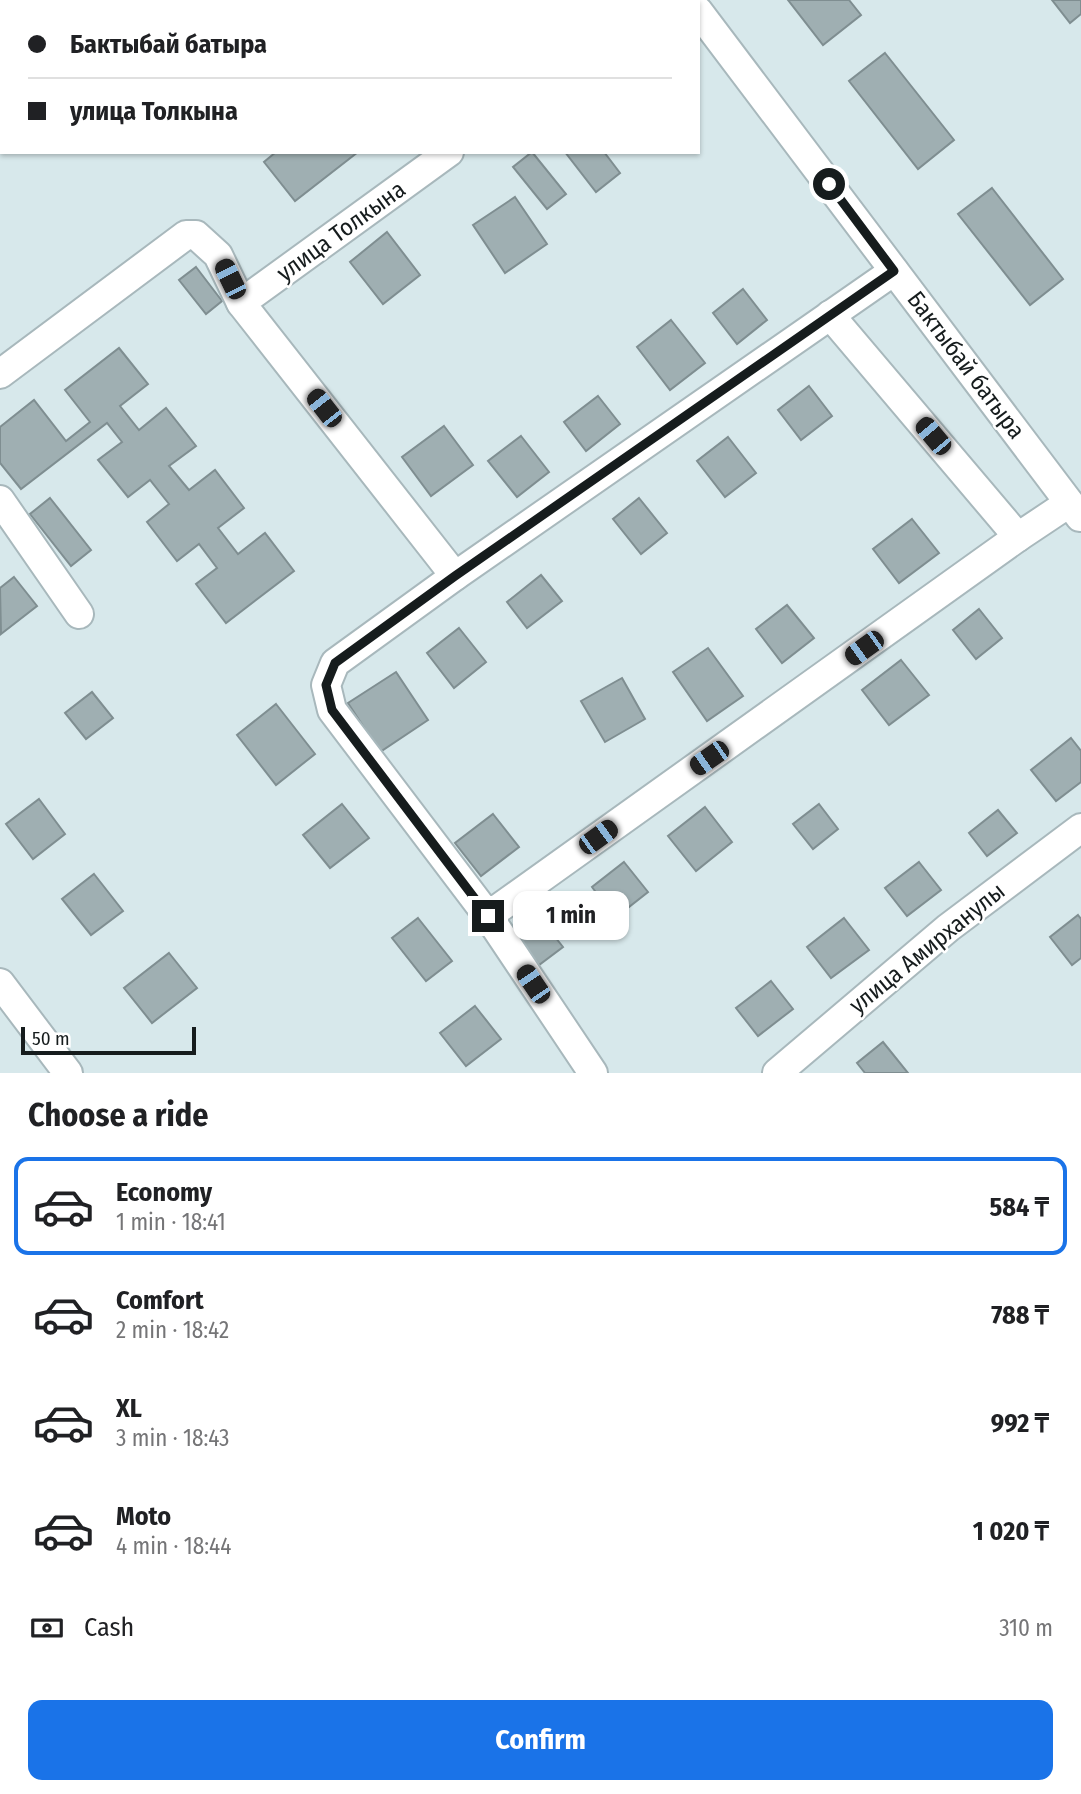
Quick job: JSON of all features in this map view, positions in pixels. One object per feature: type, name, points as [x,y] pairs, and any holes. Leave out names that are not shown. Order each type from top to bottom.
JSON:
[{"type":"street","name":"Бактыбай батыра","points":[[700,14],[1075,511]]},
{"type":"street","name":"улица Толкына","points":[[241,303],[446,154]]},
{"type":"street","points":[[0,374],[186,235],[196,235],[218,255],[241,303],[455,576]]},
{"type":"street","points":[[593,1073],[488,916],[332,710],[326,685],[335,663],[455,576],[894,271]]},
{"type":"street","points":[[830,316],[1018,537]]},
{"type":"street","points":[[0,500],[79,614]]},
{"type":"street","points":[[488,916],[1018,537],[1075,511]]},
{"type":"street","name":"улица Амирханулы","points":[[777,1073],[948,928],[1081,828]]},
{"type":"street","points":[[0,983],[68,1073]]},
{"type":"building","points":[[788,0],[849,0],[861,15],[823,45]]},
{"type":"building","points":[[1052,0],[1081,0],[1081,14],[1070,23]]},
{"type":"building","points":[[885,53],[954,140],[918,169],[849,81]]},
{"type":"building","points":[[274,154],[355,154],[295,201],[264,162]]},
{"type":"building","points":[[529,154],[534,154],[566,194],[547,209],[513,167]]},
{"type":"building","points":[[567,154],[606,154],[620,173],[596,192]]},
{"type":"building","points":[[992,188],[1063,279],[1030,305],[958,214]]},
{"type":"building","points":[[515,197],[547,244],[505,273],[473,225]]},
{"type":"building","points":[[387,232],[420,275],[383,304],[350,262]]},
{"type":"building","points":[[196,267],[222,301],[206,314],[179,280]]},
{"type":"building","points":[[743,289],[767,320],[737,344],[713,313]]},
{"type":"building","points":[[671,320],[705,363],[670,390],[637,347]]},
{"type":"building","points":[[119,348],[148,384],[120,406],[139,430],[166,408],[196,446],[169,466],[189,490],[215,470],[244,508],[218,528],[238,554],[265,533],[294,571],[226,623],[196,584],[217,568],[199,544],[177,561],[147,522],[169,504],[150,480],[128,497],[98,460],[122,442],[107,423],[21,489],[0,463],[0,427],[34,400],[66,441],[90,422],[65,390]]},
{"type":"building","points":[[809,386],[832,416],[801,440],[778,410]]},
{"type":"building","points":[[598,396],[620,424],[586,451],[564,422]]},
{"type":"building","points":[[444,426],[473,465],[431,496],[402,457]]},
{"type":"building","points":[[521,436],[549,472],[517,497],[488,461]]},
{"type":"building","points":[[728,437],[756,473],[725,497],[697,461]]},
{"type":"building","points":[[50,498],[91,550],[71,566],[30,514]]},
{"type":"building","points":[[639,498],[667,533],[641,554],[613,519]]},
{"type":"building","points":[[912,519],[939,553],[899,583],[873,549]]},
{"type":"building","points":[[541,575],[562,601],[527,628],[507,602]]},
{"type":"building","points":[[14,577],[37,606],[1,634],[0,588]]},
{"type":"building","points":[[787,605],[814,638],[782,663],[756,629]]},
{"type":"building","points":[[979,609],[1002,638],[976,659],[953,630]]},
{"type":"building","points":[[459,628],[486,662],[454,688],[427,653]]},
{"type":"building","points":[[708,648],[743,696],[707,721],[673,672]]},
{"type":"building","points":[[901,660],[929,695],[889,725],[862,690]]},
{"type":"building","points":[[396,672],[428,720],[380,752],[348,703]]},
{"type":"building","points":[[622,678],[645,719],[605,742],[581,701]]},
{"type":"building","points":[[92,692],[113,718],[86,739],[65,713]]},
{"type":"building","points":[[276,704],[315,754],[276,785],[237,735]]},
{"type":"building","points":[[1071,738],[1081,751],[1081,782],[1056,801],[1031,770]]},
{"type":"building","points":[[39,799],[65,834],[33,859],[6,824]]},
{"type":"building","points":[[342,804],[369,838],[330,868],[303,835]]},
{"type":"building","points":[[819,804],[838,829],[813,849],[793,824]]},
{"type":"building","points":[[705,807],[732,842],[696,871],[668,836]]},
{"type":"building","points":[[998,810],[1017,833],[987,856],[969,833]]},
{"type":"building","points":[[493,814],[519,847],[481,876],[455,843]]},
{"type":"building","points":[[624,862],[648,892],[615,918],[592,887]]},
{"type":"building","points":[[919,862],[941,890],[907,916],[885,888]]},
{"type":"building","points":[[94,874],[123,911],[91,935],[62,899]]},
{"type":"building","points":[[1078,915],[1081,919],[1081,958],[1072,965],[1050,937]]},
{"type":"building","points":[[539,917],[563,947],[535,968],[512,938]]},
{"type":"building","points":[[418,918],[452,961],[426,981],[392,938]]},
{"type":"building","points":[[844,918],[869,950],[831,978],[807,947]]},
{"type":"building","points":[[169,953],[197,988],[152,1023],[124,988]]},
{"type":"building","points":[[771,981],[793,1009],[758,1036],[736,1008]]},
{"type":"building","points":[[475,1006],[501,1039],[466,1066],[440,1033]]},
{"type":"building","points":[[883,1042],[908,1073],[865,1073],[857,1063]]},
{"type":"route","points":[[488,916],[332,710],[326,685],[335,663],[455,576],[894,271],[829,184]]}]
